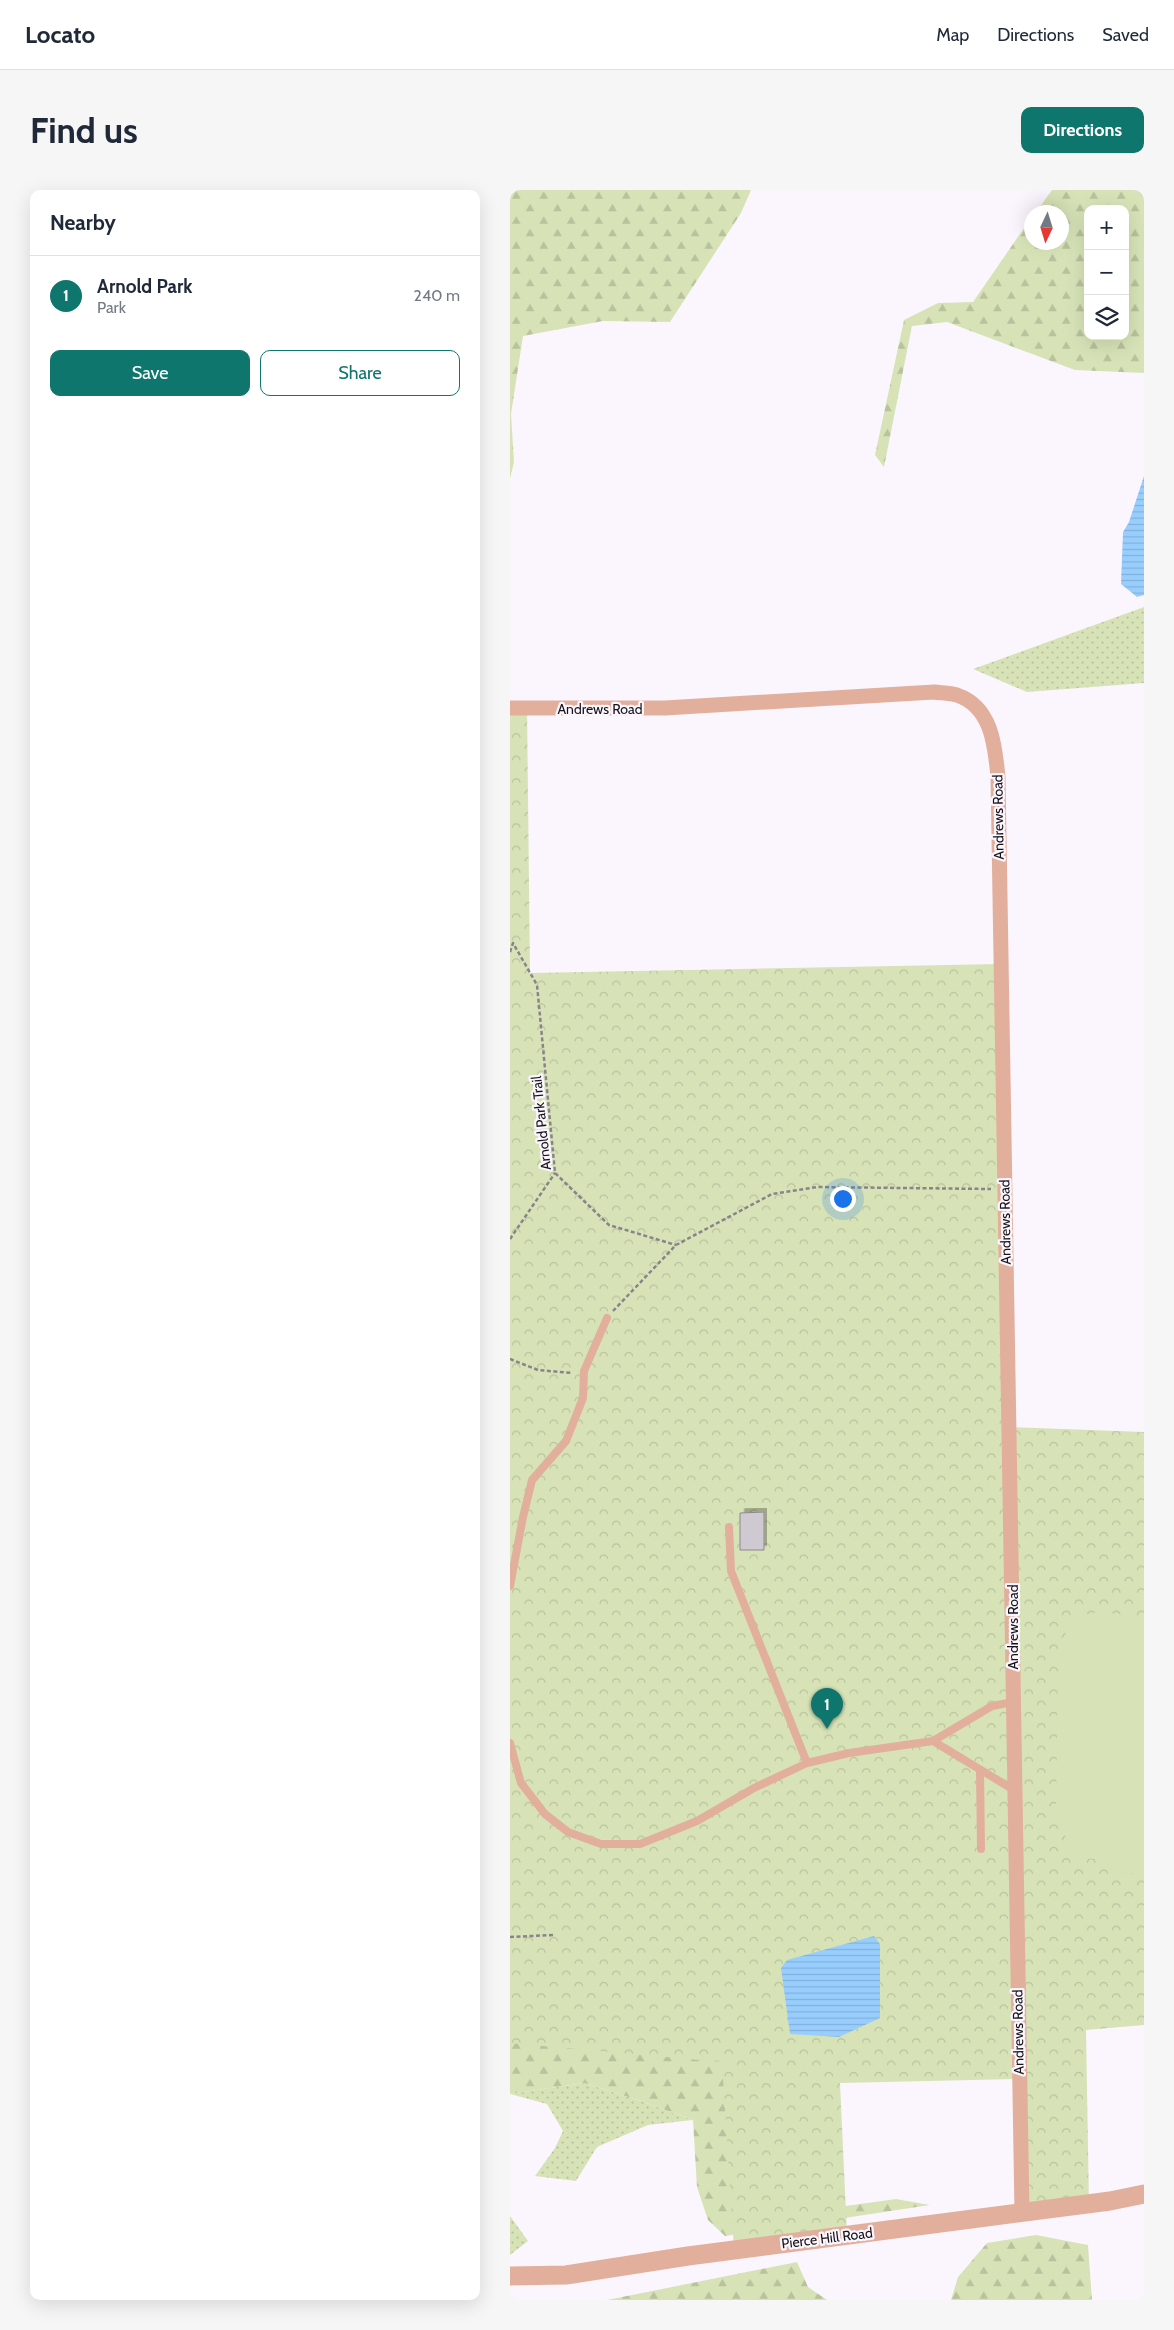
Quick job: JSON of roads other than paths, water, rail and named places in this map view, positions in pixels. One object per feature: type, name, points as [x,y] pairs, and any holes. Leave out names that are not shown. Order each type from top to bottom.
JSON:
[{"type":"street","name":"Andrews Road","points":[[510,708],[665,708],[934,692],[957,695],[973,704],[988,722],[995,746],[998,777],[1022,2212]]},
{"type":"street","name":"Pierce Hill Road","points":[[510,2276],[566,2275],[688,2256],[1144,2194]]},
{"type":"lane","points":[[510,1586],[532,1480],[566,1441],[583,1398],[584,1371],[607,1318]]},
{"type":"lane","points":[[729,1527],[731,1571],[807,1763]]},
{"type":"lane","points":[[510,1743],[521,1782],[544,1814],[568,1832],[601,1844],[640,1844],[697,1821],[754,1788],[807,1763],[849,1753],[933,1741],[992,1706],[1013,1702]]},
{"type":"lane","points":[[933,1741],[1014,1790]]},
{"type":"lane","points":[[980,1770],[981,1849]]},
{"type":"water","points":[[1144,476],[1144,595],[1137,597],[1121,584],[1123,532],[1129,522]]},
{"type":"water","points":[[874,1936],[880,1944],[880,2018],[839,2037],[790,2034],[781,1968],[787,1960]]},
{"type":"place","name":"Arnold Park","points":[[827,1729]]}]
